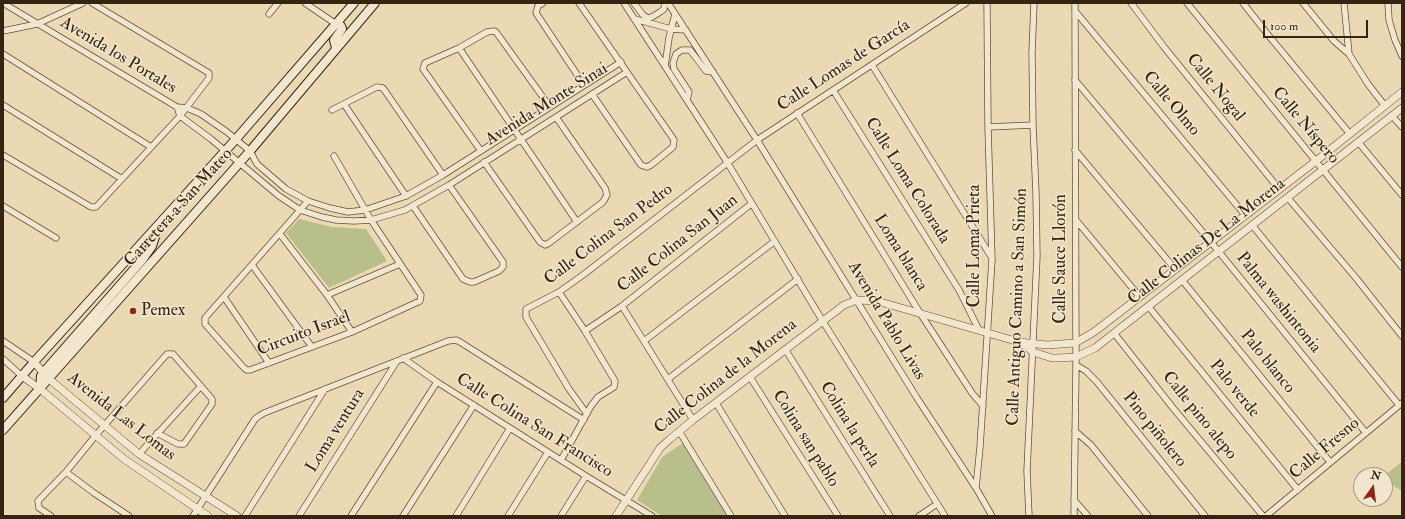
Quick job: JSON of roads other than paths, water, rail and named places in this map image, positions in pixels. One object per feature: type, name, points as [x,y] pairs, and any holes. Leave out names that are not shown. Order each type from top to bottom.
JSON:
[{"type":"main road","name":"Carretera a San Mateo","points":[[3,398],[236,140],[354,3]]},
{"type":"main road","name":"Carretera a San Mateo","points":[[3,430],[40,388],[46,376],[250,151],[375,3]]},
{"type":"main road","points":[[336,24],[341,26],[342,30],[334,40],[336,48]]},
{"type":"main road","points":[[46,376],[143,259],[152,246],[160,223]]},
{"type":"street","name":"Avenida los Portales","points":[[3,3],[177,107],[187,108],[201,114],[250,151]]},
{"type":"street","points":[[3,31],[37,24],[82,3]]},
{"type":"street","points":[[3,155],[91,207],[96,207],[180,116],[209,78],[209,73],[92,3]]},
{"type":"street","points":[[269,14],[278,3]]},
{"type":"street","points":[[306,3],[336,24]]},
{"type":"street","points":[[543,3],[538,6],[536,12],[584,85]]},
{"type":"street","points":[[579,3],[621,62]]},
{"type":"street","points":[[624,3],[727,162],[822,320],[945,516]]},
{"type":"street","points":[[634,3],[643,15],[648,18],[664,9],[666,3]]},
{"type":"street","points":[[666,3],[686,30],[713,72]]},
{"type":"street","name":"Calle Lomas de García","points":[[727,162],[757,140],[966,3]]},
{"type":"street","name":"Calle Loma Prieta","points":[[976,488],[983,406],[992,260],[988,127],[987,3]]},
{"type":"street","name":"Calle Antiguo Camino a San Simón","points":[[1029,516],[1027,471],[1037,256],[1032,53],[1034,3]]},
{"type":"street","name":"Calle Sauce Llorón","points":[[1074,516],[1076,366],[1075,3]]},
{"type":"street","name":"Calle Nogal","points":[[1131,3],[1164,48],[1279,189]]},
{"type":"street","name":"Calle Níspero","points":[[1187,3],[1402,267]]},
{"type":"street","points":[[1244,3],[1269,36],[1350,134]]},
{"type":"street","points":[[1303,3],[1334,41],[1349,54],[1368,84],[1385,106]]},
{"type":"street","points":[[1344,3],[1349,54]]},
{"type":"street","points":[[1388,3],[1389,20],[1402,56]]},
{"type":"street","name":"Calle Olmo","points":[[1075,11],[1245,215]]},
{"type":"street","points":[[665,66],[675,14]]},
{"type":"street","points":[[635,19],[671,29],[686,30]]},
{"type":"street","points":[[481,151],[423,69],[425,63],[458,48],[491,30],[496,32],[550,107]]},
{"type":"street","points":[[458,48],[577,222]]},
{"type":"street","points":[[687,100],[689,92],[674,69],[673,59],[676,54],[682,50],[690,50],[706,71],[713,72]]},
{"type":"street","points":[[3,54],[151,147]]},
{"type":"street","name":"Avenida Monte Sinai","points":[[239,162],[279,196],[300,210],[336,220],[371,220],[392,215],[413,206],[449,185],[627,72],[621,62],[513,129],[443,175],[406,196],[365,210],[348,212],[308,201],[280,184],[257,164],[250,151]]},
{"type":"street","points":[[872,65],[992,260]]},
{"type":"street","points":[[592,94],[637,162],[644,166],[650,165],[671,150],[674,140],[627,72]]},
{"type":"street","name":"Avenida Pablo Livas","points":[[713,72],[757,140],[917,398],[976,488],[992,516]]},
{"type":"street","name":"Palma washintonia","points":[[1076,80],[1211,242],[1366,433]]},
{"type":"street","points":[[332,110],[377,87],[383,88],[443,175]]},
{"type":"street","name":"Calle Loma Colorada","points":[[833,90],[959,290],[979,330]]},
{"type":"street","name":"Calle Colinas De La Morena","points":[[1033,348],[1075,343],[1094,332],[1316,161],[1402,92]]},
{"type":"street","points":[[344,104],[406,196]]},
{"type":"street","points":[[3,105],[122,178]]},
{"type":"street","name":"Avenida los Portales","points":[[177,107],[180,116],[194,125],[239,162]]},
{"type":"street","name":"Calle Colinas De La Morena","points":[[857,300],[877,300],[988,332],[1020,342],[1052,358],[1076,357],[1095,348],[1402,108]]},
{"type":"street","name":"Loma blanca","points":[[798,113],[920,313],[972,393],[983,406]]},
{"type":"street","points":[[1392,116],[1402,127]]},
{"type":"street","points":[[484,162],[542,244],[549,243],[603,202],[607,195],[607,192],[556,117]]},
{"type":"street","points":[[988,127],[1033,125]]},
{"type":"street","points":[[1359,143],[1402,195]]},
{"type":"street","points":[[1075,150],[1175,269]]},
{"type":"street","name":"Circuito Israel","points":[[308,201],[205,318],[205,324],[244,368],[250,370],[352,332],[420,301],[421,296],[371,220],[334,156]]},
{"type":"street","name":"Calle Colina San Pedro","points":[[587,414],[569,389],[525,314],[526,309],[559,292],[583,275],[727,162]]},
{"type":"street","points":[[413,206],[463,279],[474,282],[499,272],[503,267],[503,262],[449,185]]},
{"type":"street","points":[[1288,198],[1356,278],[1402,336]]},
{"type":"street","name":"Calle Colina San Juan","points":[[586,331],[622,306],[751,204]]},
{"type":"street","points":[[3,206],[56,238]]},
{"type":"street","points":[[1076,220],[1139,296]]},
{"type":"street","points":[[1252,225],[1401,404]]},
{"type":"street","points":[[280,234],[327,295],[352,332]]},
{"type":"street","points":[[644,341],[774,241]]},
{"type":"street","points":[[327,295],[400,264]]},
{"type":"street","points":[[252,265],[312,347]]},
{"type":"street","points":[[668,379],[798,279]]},
{"type":"street","name":"Palo blanco","points":[[1182,280],[1330,462]]},
{"type":"street","points":[[559,292],[586,331],[615,381],[614,387],[595,401],[561,460]]},
{"type":"street","points":[[224,297],[269,363]]},
{"type":"street","name":"Calle Colina de la Morena","points":[[616,516],[660,448],[692,420],[750,377],[822,320],[844,305],[857,300]]},
{"type":"street","name":"Calle Colina San Juan","points":[[622,306],[692,420]]},
{"type":"street","name":"Palo verde","points":[[1148,306],[1298,490]]},
{"type":"street","name":"Calle pino alepo","points":[[1114,333],[1173,408],[1265,516]]},
{"type":"street","points":[[193,516],[255,419],[264,413],[397,360],[452,340],[460,342],[584,420]]},
{"type":"street","points":[[3,341],[34,362]]},
{"type":"street","name":"Colina la perla","points":[[785,349],[890,516]]},
{"type":"street","points":[[51,516],[39,508],[38,501],[66,472],[96,435],[167,354],[173,354],[212,399],[212,404],[184,444],[178,444],[157,433]]},
{"type":"street","name":"Calle Colina San Francisco","points":[[404,358],[437,382],[652,516]]},
{"type":"street","points":[[3,359],[22,376]]},
{"type":"street","name":"Loma ventura","points":[[299,516],[397,360]]},
{"type":"street","name":"Avenida Las Lomas","points":[[34,362],[46,376],[139,454],[237,516]]},
{"type":"street","name":"Pino piñolero","points":[[1076,366],[1086,371],[1097,382],[1205,516]]},
{"type":"street","name":"Avenida Las Lomas","points":[[22,376],[40,388],[124,460],[208,516]]},
{"type":"street","name":"Colina san pablo","points":[[750,377],[838,516]]},
{"type":"street","points":[[351,516],[437,382]]},
{"type":"street","points":[[139,454],[201,386]]},
{"type":"street","points":[[245,516],[326,389]]},
{"type":"street","points":[[716,403],[785,516]]},
{"type":"street","name":"Calle Fresno","points":[[1265,516],[1401,404]]},
{"type":"street","points":[[403,516],[474,405]]},
{"type":"street","points":[[456,516],[510,428]]},
{"type":"street","points":[[679,431],[731,516]]},
{"type":"street","points":[[1075,432],[1091,445],[1148,516]]},
{"type":"street","points":[[508,516],[548,452]]},
{"type":"street","points":[[66,472],[129,516]]},
{"type":"street","points":[[561,516],[586,476]]},
{"type":"street","points":[[1074,500],[1088,516]]},
{"type":"street","points":[[919,516],[937,504]]},
{"type":"place","name":"Pemex","points":[[133,311]]}]
